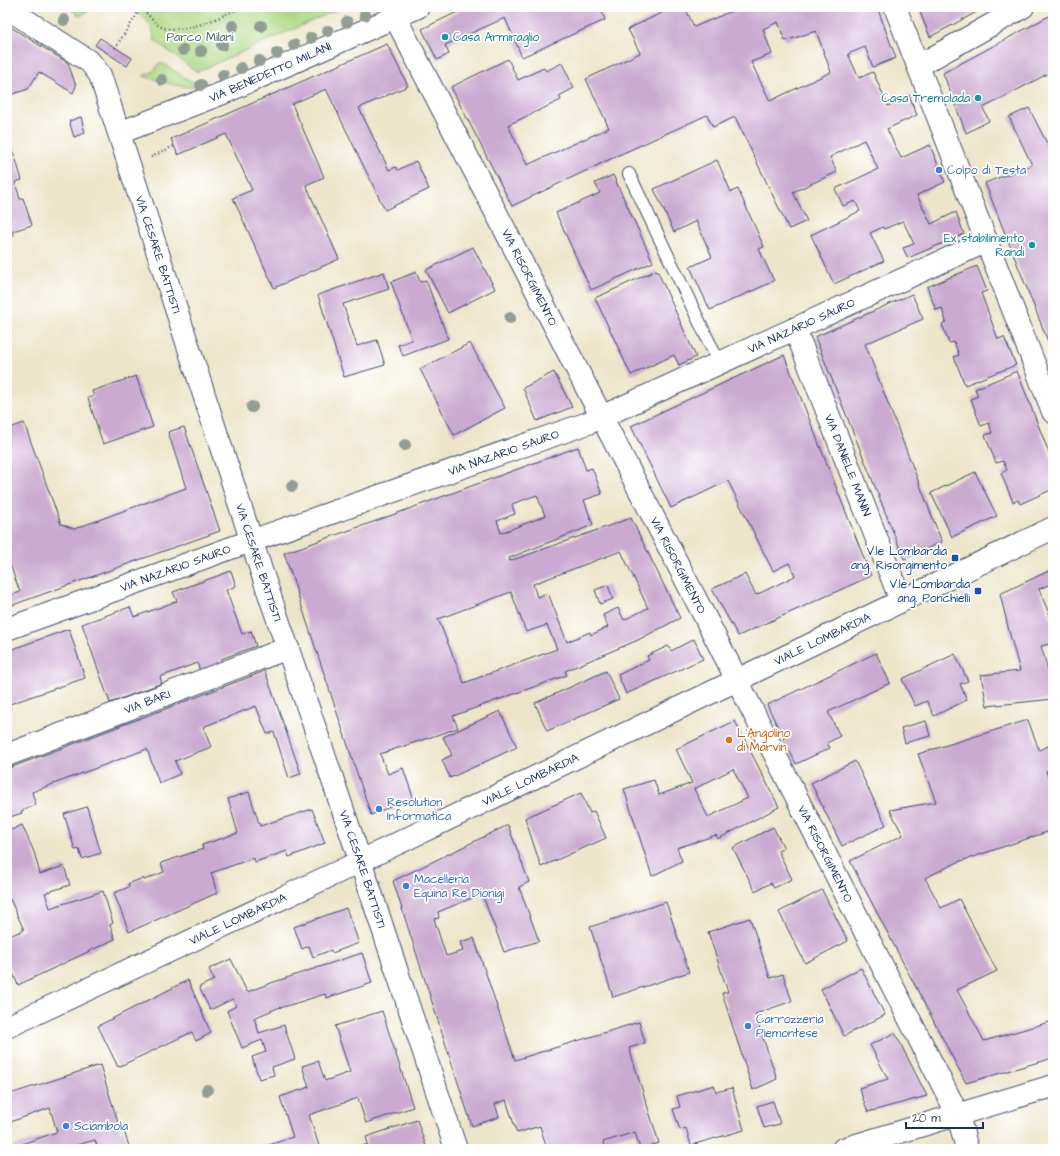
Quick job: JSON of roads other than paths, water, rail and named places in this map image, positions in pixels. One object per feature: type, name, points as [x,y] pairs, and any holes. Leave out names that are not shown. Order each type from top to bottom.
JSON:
[{"type":"street","name":"VIA BENEDETTO MILANI","points":[[119,133],[222,93],[418,7]]},
{"type":"street","points":[[895,7],[1053,412]]},
{"type":"street","points":[[918,66],[1023,7]]},
{"type":"street","name":"VIA CESARE BATTISTI","points":[[10,12],[90,62],[100,75],[252,541],[456,1149]]},
{"type":"street","name":"VIA RISORGIMENTO","points":[[395,17],[737,680],[958,1115],[967,1149]]},
{"type":"street","name":"VIA NAZARIO SAURO","points":[[7,629],[602,417],[987,242]]},
{"type":"street","name":"VIA DANIELE MANIN","points":[[795,329],[901,601]]},
{"type":"street","name":"VIALE LOMBARDIA","points":[[7,1027],[330,875],[1053,528]]},
{"type":"street","name":"VIA BARI","points":[[7,755],[288,648]]},
{"type":"street","points":[[843,1149],[1053,1086]]},
{"type":"lane","points":[[629,174],[718,363]]},
{"type":"place","name":"Casa Armiraglio","points":[[445,37]]},
{"type":"place","name":"Casa Tremolada","points":[[978,98]]},
{"type":"place","name":"Colpo di Testa","points":[[939,170]]},
{"type":"place","name":"Ex stabilimento Randi","points":[[1032,245]]},
{"type":"place","name":"V.le Lombardia ang. Risorgimento","points":[[955,558]]},
{"type":"place","name":"V.le Lombardia ang. Ponchielli","points":[[978,591]]},
{"type":"place","name":"L'Angolino di Marvin","points":[[729,740]]},
{"type":"place","name":"Resolution Informatica","points":[[379,809]]},
{"type":"place","name":"Macelleria Equina Re Dionigi","points":[[406,886]]},
{"type":"place","name":"Carrozzeria Piemontese","points":[[748,1026]]},
{"type":"place","name":"Sciambola","points":[[66,1126]]},
{"type":"park label","name":"Parco Milani","points":[[200,37]]}]
